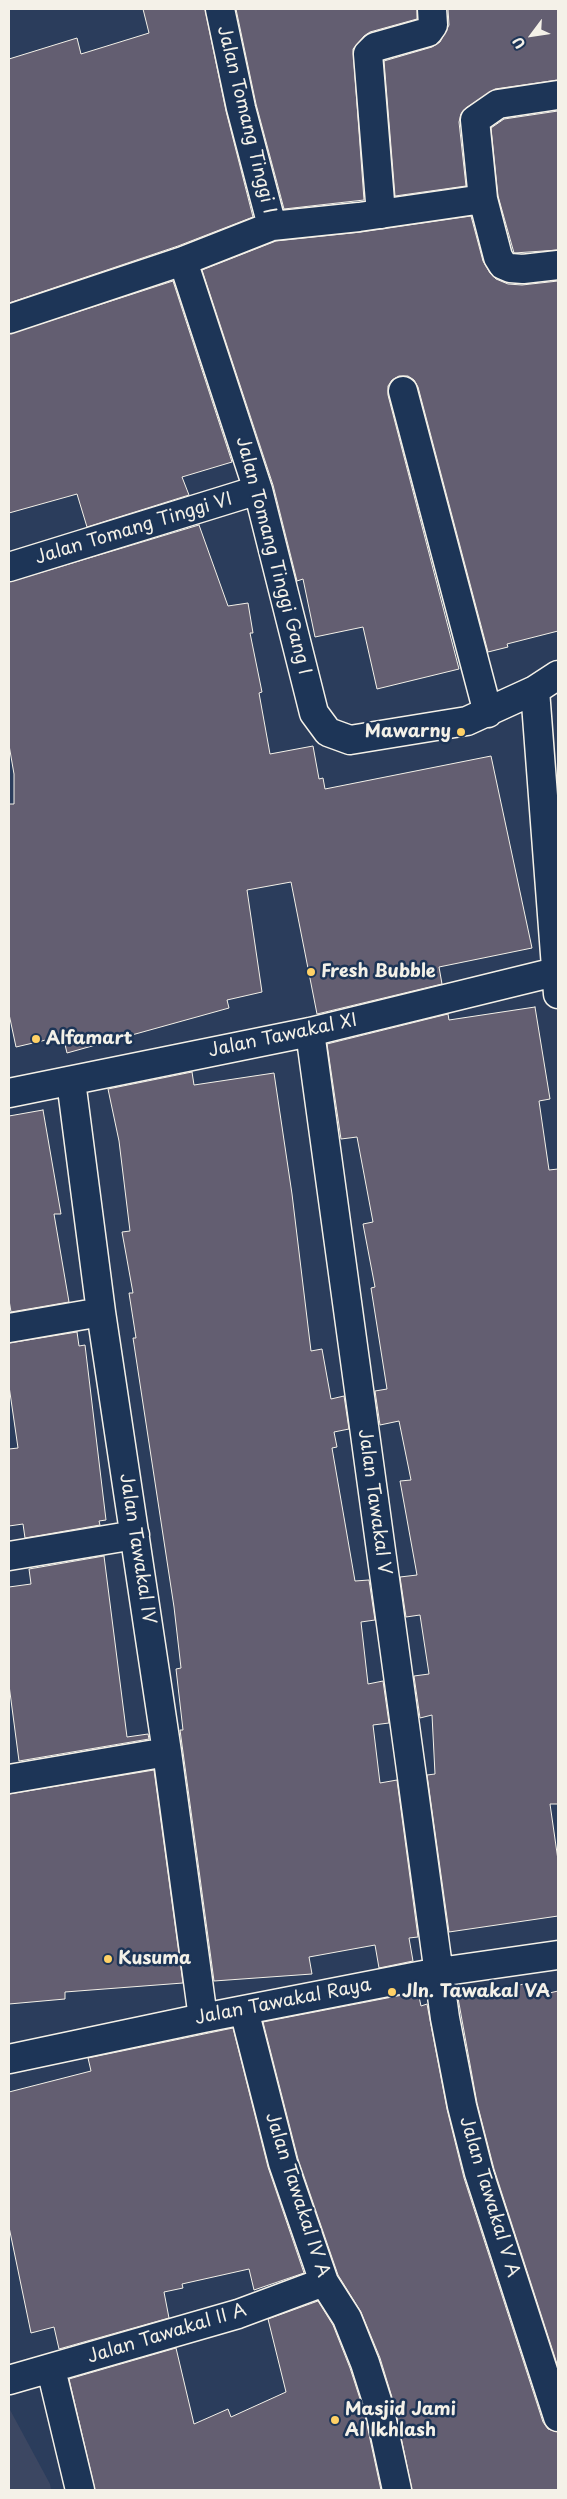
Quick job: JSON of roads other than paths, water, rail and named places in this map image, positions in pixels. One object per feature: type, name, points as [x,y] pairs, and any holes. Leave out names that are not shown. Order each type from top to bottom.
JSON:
[{"type":"street","name":"Jalan Tomang Tinggi I","points":[[183,261],[272,226],[241,108],[220,9]]},
{"type":"street","points":[[381,214],[368,54],[375,46],[428,32],[433,25],[432,9]]},
{"type":"street","points":[[558,95],[498,104],[475,120],[483,199],[498,257],[503,265],[510,268],[523,269],[558,266]]},
{"type":"street","points":[[272,226],[381,214],[483,199]]},
{"type":"street","points":[[9,319],[183,261]]},
{"type":"street","name":"Jalan Tomang Tinggi Gang I","points":[[183,261],[258,490],[314,713],[328,732],[350,740],[467,721],[535,690],[558,675]]},
{"type":"street","points":[[403,391],[488,713]]},
{"type":"street","name":"Jalan Tomang Tinggi VI","points":[[9,567],[258,490]]},
{"type":"street","points":[[535,690],[557,983]]},
{"type":"street","name":"Jalan Tawakal XI","points":[[9,1093],[557,983]]},
{"type":"street","name":"Jalan Tawakal V","points":[[310,1032],[439,1972]]},
{"type":"street","name":"Jalan Tawakal IV","points":[[71,1081],[101,1312],[167,1752],[203,2018]]},
{"type":"street","points":[[9,1328],[101,1312]]},
{"type":"street","points":[[9,1556],[135,1535]]},
{"type":"street","points":[[9,1779],[167,1752]]},
{"type":"street","name":"Jalan Tawakal Raya","points":[[9,2059],[203,2018],[439,1972],[558,1955]]},
{"type":"street","name":"Jalan Tawakal V A","points":[[439,1972],[462,2106],[479,2172],[558,2418]]},
{"type":"street","name":"Jalan Tawakal IV A","points":[[244,2010],[282,2163],[324,2282],[347,2318],[365,2363],[379,2407],[397,2490]]},
{"type":"street","name":"Jalan Tawakal II A","points":[[9,2380],[238,2314],[324,2282]]},
{"type":"street","points":[[50,2369],[80,2490]]},
{"type":"place","name":"Mawarny","points":[[461,732]]},
{"type":"place","name":"Fresh Bubble","points":[[311,972]]},
{"type":"place","name":"Alfamart","points":[[36,1039]]},
{"type":"place","name":"Kusuma","points":[[108,1959]]},
{"type":"place","name":"Jln. Tawakal VA","points":[[392,1992]]},
{"type":"place","name":"Masjid Jami Al Ikhlash","points":[[335,2420]]}]
